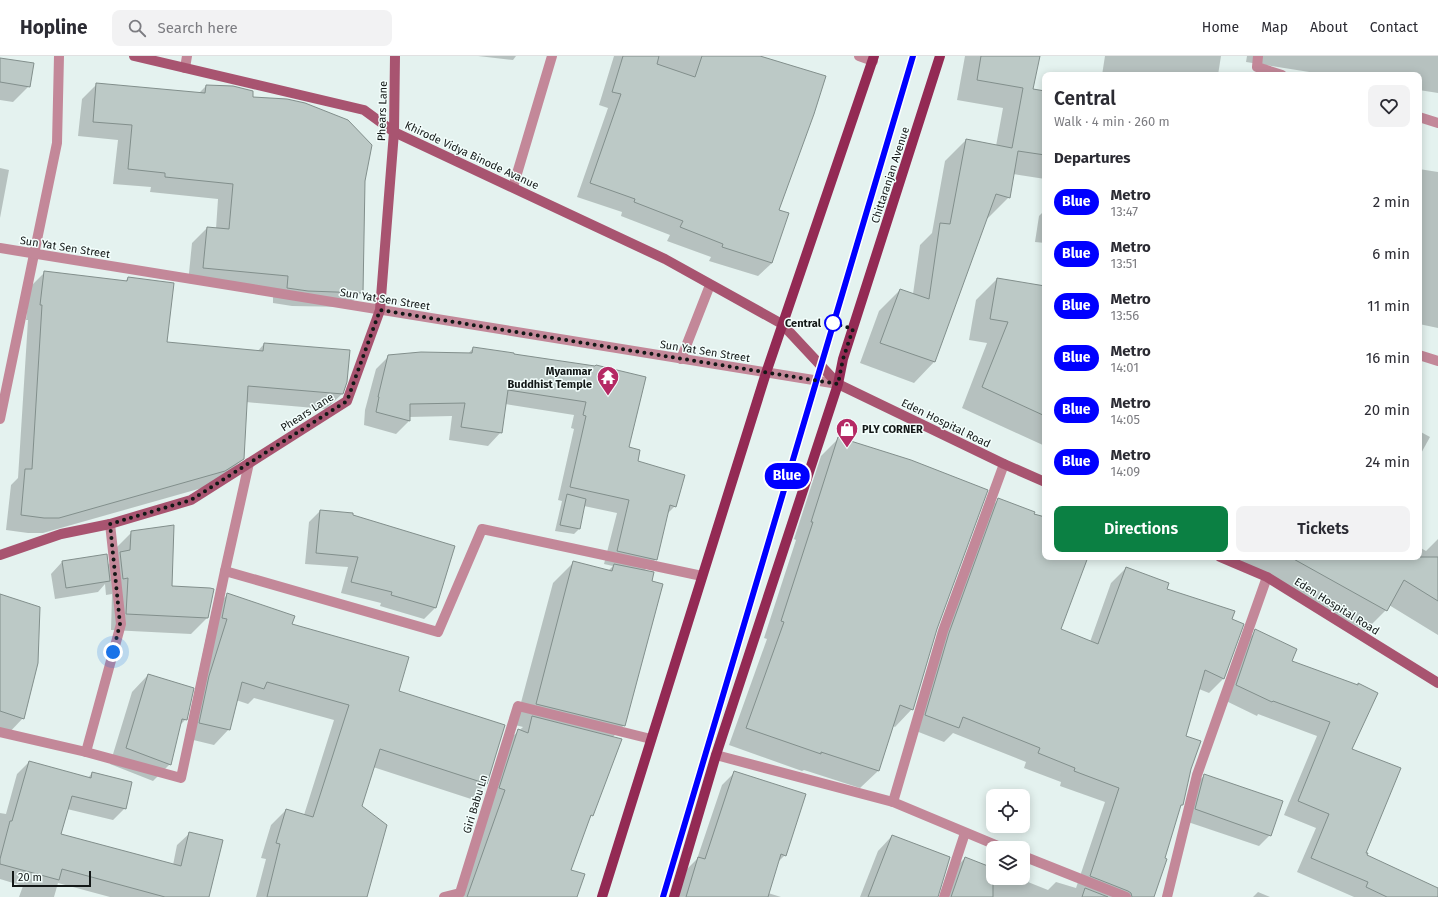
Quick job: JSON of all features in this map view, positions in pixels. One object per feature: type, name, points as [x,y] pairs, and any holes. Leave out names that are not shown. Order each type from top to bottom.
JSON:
[{"type":"main road","name":"Chittaranjan Avenue","points":[[674,897],[716,755],[838,384],[843,359],[940,56]]},
{"type":"main road","points":[[602,897],[766,373],[874,58]]},
{"type":"street","points":[[0,419],[57,143],[59,56]]},
{"type":"street","name":"Khirode Vidya Binode Avanue","points":[[134,56],[364,110],[394,132],[665,260],[782,324],[838,384]]},
{"type":"street","points":[[185,68],[187,56]]},
{"type":"street","name":"Phears Lane","points":[[0,555],[61,534],[110,524],[191,500],[347,401],[380,310],[394,132],[395,56]]},
{"type":"street","points":[[513,187],[552,56]]},
{"type":"street","points":[[859,56],[874,58]]},
{"type":"street","points":[[1258,56],[1257,67],[1273,72]]},
{"type":"street","points":[[1422,118],[1438,123]]},
{"type":"street","name":"Sun Yat Sen Street","points":[[0,248],[838,384]]},
{"type":"street","points":[[681,359],[710,285]]},
{"type":"street","points":[[1422,356],[1438,361]]},
{"type":"street","name":"Eden Hospital Road","points":[[838,384],[1042,481]]},
{"type":"street","points":[[0,732],[86,752],[181,778],[224,571],[249,463]]},
{"type":"street","points":[[894,802],[943,631],[1004,464]]},
{"type":"street","points":[[86,752],[120,624],[110,524]]},
{"type":"street","points":[[224,571],[438,632],[482,529],[702,576]]},
{"type":"street","name":"Eden Hospital Road","points":[[1227,560],[1267,577],[1438,683]]},
{"type":"street","points":[[1168,897],[1197,774],[1267,577]]},
{"type":"street","name":"Giri Babu Ln","points":[[444,897],[460,893],[518,706],[652,739]]},
{"type":"street","points":[[716,755],[894,802],[986,841]]},
{"type":"street","points":[[944,897],[966,833]]},
{"type":"street","points":[[1030,859],[1126,897]]},
{"type":"building","points":[[623,56],[659,56],[657,64],[695,77],[702,56],[760,56],[826,76],[814,114],[779,210],[789,213],[772,263],[722,247],[723,244],[680,227],[683,221],[634,202],[635,199],[590,183],[621,94],[612,92]]},
{"type":"building","points":[[981,56],[1040,56],[1033,89],[1042,90],[1042,155],[1018,151],[1010,198],[996,194],[935,362],[880,343],[900,289],[929,299],[940,223],[950,224],[966,139],[1012,148],[1023,88],[977,80]]},
{"type":"building","points":[[0,58],[34,63],[30,87],[0,82]]},
{"type":"building","points":[[96,83],[205,93],[206,85],[233,86],[253,91],[253,97],[287,99],[305,103],[348,120],[372,145],[365,181],[363,293],[308,291],[287,288],[288,276],[203,268],[207,227],[229,229],[233,184],[165,177],[165,173],[128,169],[132,125],[93,122]]},
{"type":"building","points":[[44,271],[127,281],[128,277],[174,283],[167,342],[263,351],[264,343],[350,350],[347,382],[343,394],[248,386],[244,459],[225,471],[59,518],[21,515],[25,469],[32,469],[42,305],[40,305]]},
{"type":"building","points":[[997,278],[1042,286],[1042,415],[982,387],[1008,322],[990,319]]},
{"type":"building","points":[[473,347],[596,365],[646,377],[629,447],[640,450],[638,461],[685,475],[676,507],[670,505],[657,560],[617,551],[629,500],[570,487],[586,416],[583,415],[586,402],[508,390],[502,433],[461,427],[465,403],[410,404],[410,421],[376,412],[388,355],[421,352],[472,353]]},
{"type":"building","points":[[838,437],[911,460],[988,490],[937,629],[913,710],[900,705],[879,771],[821,752],[821,754],[746,728],[784,622],[781,621],[813,522],[811,522]]},
{"type":"building","points":[[567,494],[586,499],[580,529],[560,525]]},
{"type":"building","points":[[998,498],[1042,516],[1042,560],[1087,560],[1061,629],[1098,644],[1126,567],[1169,583],[1167,589],[1235,611],[1232,619],[1244,624],[1224,679],[1205,670],[1186,736],[1201,741],[1191,769],[1183,805],[1181,805],[1165,858],[1167,859],[1154,897],[1132,897],[1131,893],[1128,891],[1090,876],[1119,788],[1074,771],[1075,768],[1038,753],[1040,748],[963,717],[959,728],[925,715],[949,633]]},
{"type":"building","points":[[320,510],[353,513],[353,515],[455,546],[436,608],[391,595],[392,592],[351,582],[358,557],[316,553]]},
{"type":"building","points":[[174,525],[172,586],[214,589],[208,618],[126,614],[128,578],[123,579],[120,552],[130,550],[131,531]]},
{"type":"building","points":[[107,554],[110,581],[66,588],[62,561]]},
{"type":"building","points":[[1422,557],[1438,557],[1438,601],[1404,580],[1387,611],[1295,560],[1422,560]]},
{"type":"building","points":[[573,561],[612,571],[614,564],[654,572],[652,581],[663,584],[625,726],[536,704]]},
{"type":"building","points":[[227,593],[295,616],[292,624],[409,657],[399,691],[505,725],[487,784],[380,749],[362,806],[387,825],[367,897],[267,897],[280,844],[276,843],[286,809],[313,817],[349,705],[267,682],[264,689],[242,682],[230,730],[199,723],[209,676],[227,619],[222,618]]},
{"type":"building","points":[[0,594],[40,607],[38,663],[24,719],[0,711]]},
{"type":"building","points":[[1255,629],[1297,649],[1292,661],[1358,685],[1358,683],[1378,693],[1352,749],[1401,768],[1366,853],[1368,853],[1367,855],[1438,888],[1438,897],[1387,897],[1366,887],[1368,882],[1311,858],[1329,814],[1298,801],[1330,722],[1273,701],[1272,702],[1236,685]]},
{"type":"building","points":[[148,674],[194,688],[187,720],[182,719],[171,765],[126,748]]},
{"type":"building","points":[[532,716],[622,739],[593,816],[591,815],[571,870],[585,874],[577,897],[467,897],[505,790],[499,788],[518,729],[528,733]]},
{"type":"building","points":[[29,761],[91,778],[92,772],[132,782],[126,809],[72,796],[61,834],[181,866],[189,832],[223,840],[209,897],[165,897],[62,869],[59,880],[0,864],[10,821],[12,821]]},
{"type":"building","points":[[734,771],[806,794],[786,856],[781,854],[768,897],[686,897],[698,857],[705,859]]},
{"type":"building","points":[[1204,774],[1283,801],[1271,836],[1195,809]]},
{"type":"building","points":[[892,835],[950,857],[938,897],[868,897]]},
{"type":"building","points":[[965,857],[986,865],[986,885],[993,885],[993,897],[951,897]]},
{"type":"building","points":[[1085,888],[1108,897],[1082,897]]},
{"type":"metro line","name":"Blue","points":[[663,897],[913,56]]},
{"type":"place","name":"Central","points":[[833,323]]},
{"type":"place","name":"Myanmar Buddhist Temple","points":[[608,396]]},
{"type":"place","name":"PLY CORNER","points":[[847,448]]},
{"type":"route","points":[[113,652],[120,624],[110,524],[191,500],[347,401],[380,310],[838,384],[843,359],[853,329],[833,323]]}]
